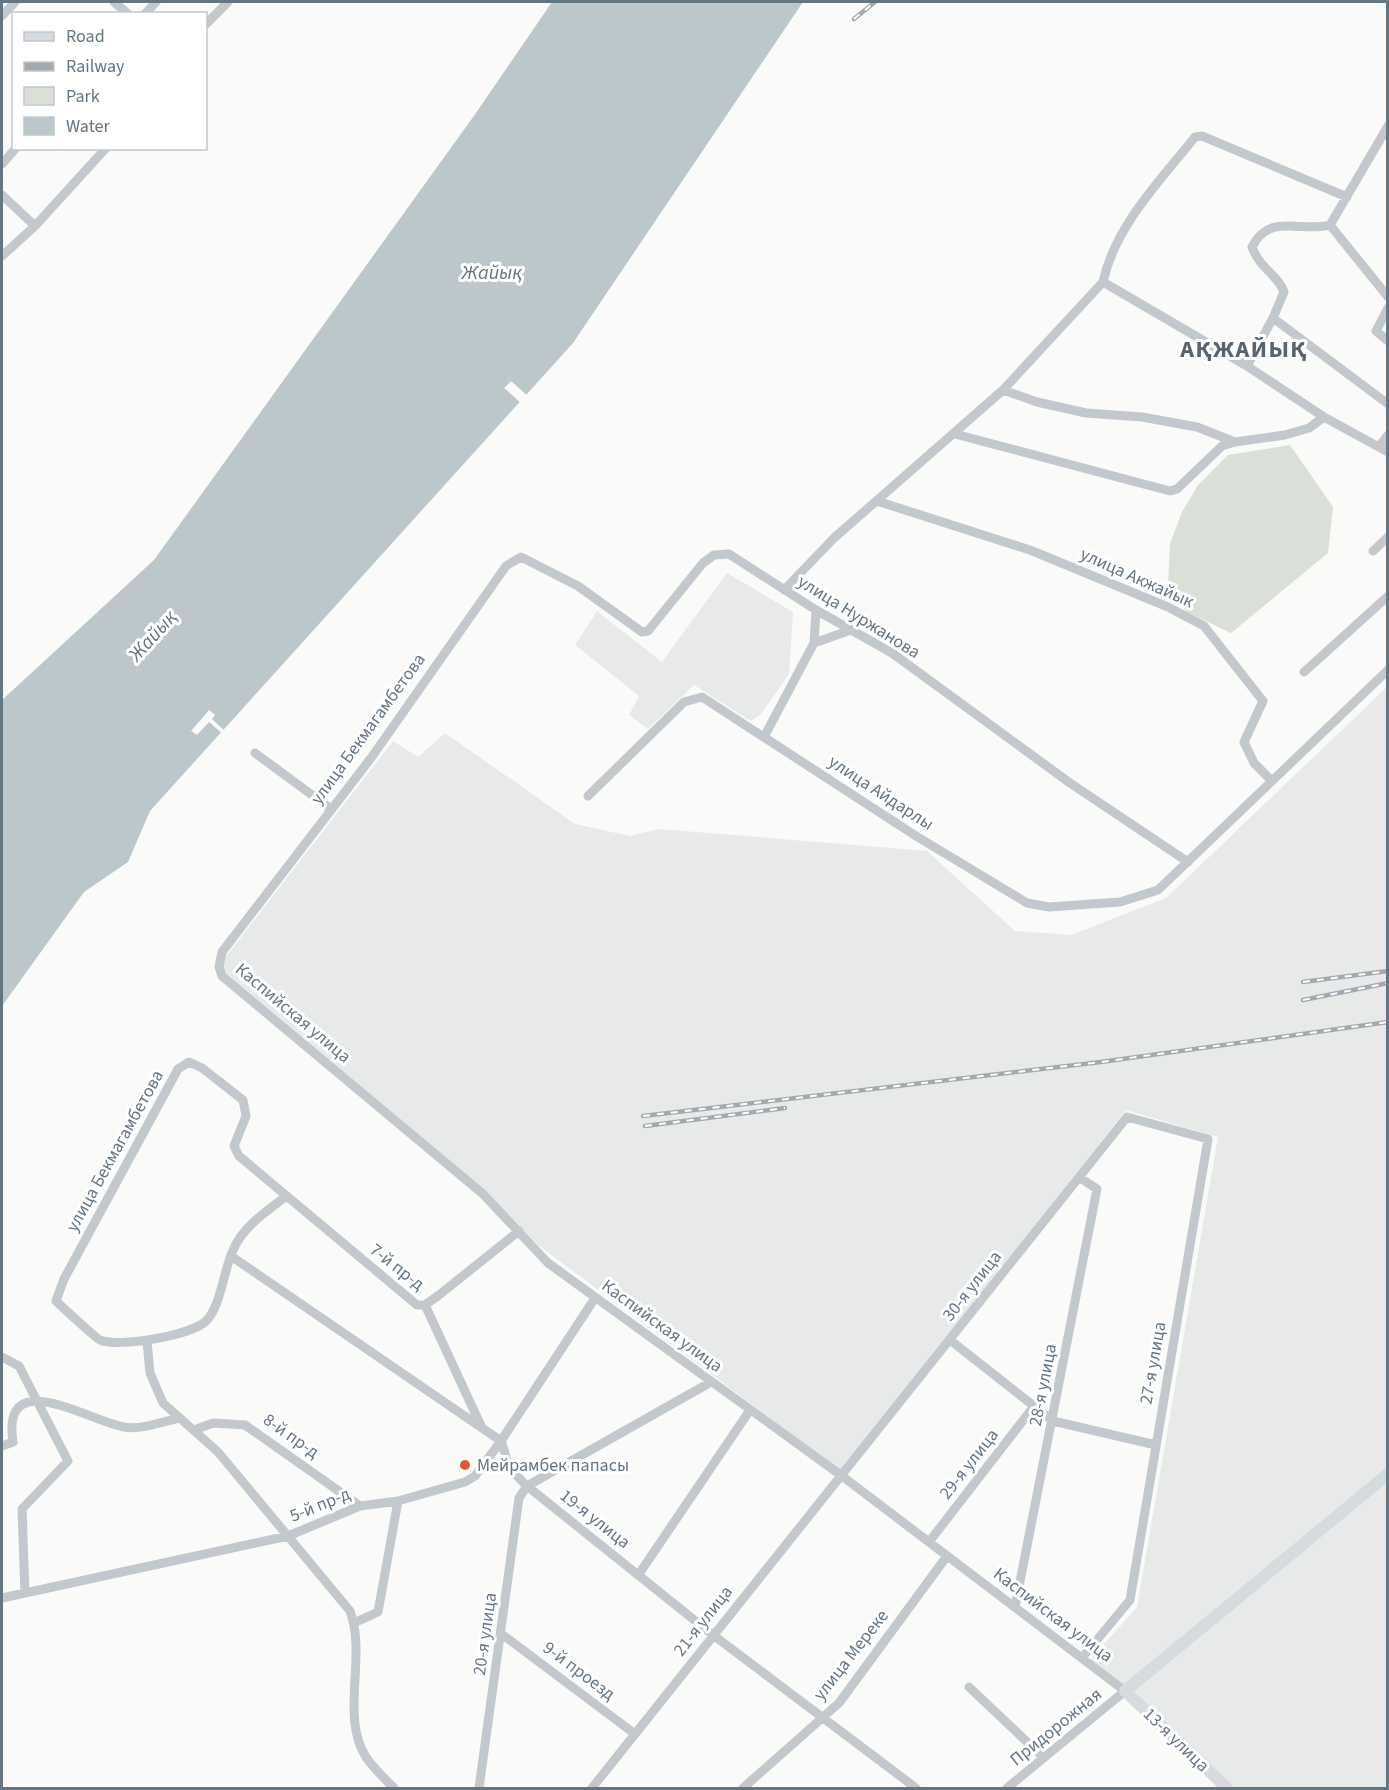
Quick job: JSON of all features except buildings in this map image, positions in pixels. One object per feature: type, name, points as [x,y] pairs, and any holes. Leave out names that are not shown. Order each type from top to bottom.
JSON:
[{"type":"street","points":[[2,16],[15,2]]},
{"type":"street","points":[[114,2],[126,12]]},
{"type":"street","points":[[207,23],[228,2]]},
{"type":"street","points":[[1248,366],[1284,292],[1281,284],[1257,260],[1252,247],[1264,230],[1281,226],[1319,228],[1330,225],[1388,126]]},
{"type":"street","points":[[784,590],[834,538],[1003,390],[1103,282],[1108,260],[1136,212],[1195,137],[1202,136],[1347,197]]},
{"type":"street","points":[[2,164],[14,150]]},
{"type":"street","points":[[2,256],[35,226],[104,150]]},
{"type":"street","points":[[2,195],[35,226]]},
{"type":"street","points":[[1330,225],[1388,297]]},
{"type":"street","points":[[1103,282],[1248,366],[1324,417],[1383,450],[1388,435]]},
{"type":"street","points":[[1388,308],[1376,332],[1388,341]]},
{"type":"street","points":[[1273,318],[1388,404]]},
{"type":"street","points":[[1003,390],[1037,402],[1086,413],[1142,417],[1197,427],[1235,442]]},
{"type":"street","points":[[955,434],[1170,491],[1177,489],[1222,446],[1286,435],[1309,428],[1324,417]]},
{"type":"street","name":"улица Акжайык","points":[[877,501],[1030,550],[1168,608],[1204,626],[1263,701],[1244,742],[1254,763],[1272,781]]},
{"type":"street","points":[[1373,551],[1388,537]]},
{"type":"street","name":"улица Нуржанова","points":[[521,557],[578,586],[642,632],[648,631],[703,563],[721,553],[729,554],[816,610],[892,653],[1070,783],[1188,862]]},
{"type":"street","name":"улица Бекмагамбетова","points":[[222,952],[331,809],[506,566],[521,557]]},
{"type":"street","points":[[1304,672],[1388,596]]},
{"type":"street","points":[[764,737],[814,643],[816,610]]},
{"type":"street","points":[[814,643],[851,630]]},
{"type":"street","name":"улица Айдарлы","points":[[588,796],[684,702],[702,698],[916,836],[1027,903],[1049,907],[1120,902],[1158,891],[1388,670]]},
{"type":"street","points":[[255,753],[331,809]]},
{"type":"street","name":"Каспийская улица","points":[[222,952],[219,966],[222,976],[483,1194],[548,1263],[842,1476],[1125,1691]]},
{"type":"street","name":"улица Бекмагамбетова","points":[[147,1341],[107,1342],[97,1339],[84,1323],[60,1305],[57,1295],[149,1122],[183,1064],[194,1063],[243,1100],[246,1116],[234,1146],[239,1156],[251,1169],[285,1197]]},
{"type":"street","name":"30-я улица","points":[[842,1476],[1127,1117]]},
{"type":"street","name":"27-я улица","points":[[1082,1658],[1130,1600],[1208,1139],[1127,1117]]},
{"type":"street","name":"28-я улица","points":[[1015,1608],[1097,1189],[1079,1177]]},
{"type":"street","points":[[285,1197],[245,1230],[231,1256],[208,1319],[202,1324],[147,1341],[150,1373],[163,1403],[218,1452],[338,1594],[354,1623],[358,1736],[366,1757],[394,1788]]},
{"type":"street","name":"7-й пр-д","points":[[285,1197],[417,1305],[425,1305],[519,1231]]},
{"type":"street","points":[[231,1256],[501,1441]]},
{"type":"street","name":"5-й пр-д","points":[[2,1598],[288,1536],[360,1506],[398,1501],[465,1482],[475,1476],[501,1441],[595,1298]]},
{"type":"street","points":[[425,1305],[482,1429]]},
{"type":"street","points":[[950,1340],[1053,1421],[1156,1445]]},
{"type":"street","points":[[2,1358],[20,1366],[68,1461],[21,1509],[25,1593]]},
{"type":"street","points":[[527,1486],[711,1382]]},
{"type":"street","points":[[2,1446],[13,1442],[10,1423],[14,1411],[21,1405],[57,1402],[125,1427],[179,1418]]},
{"type":"street","name":"29-я улица","points":[[929,1542],[1035,1405]]},
{"type":"street","points":[[639,1574],[750,1410]]},
{"type":"street","name":"8-й пр-д","points":[[194,1430],[213,1423],[244,1425],[360,1506]]},
{"type":"street","name":"19-я улица","points":[[501,1441],[510,1469],[527,1486],[713,1635],[916,1788]]},
{"type":"street","points":[[1125,1691],[1388,1474]]},
{"type":"street","name":"21-я улица","points":[[592,1788],[842,1476]]},
{"type":"street","name":"20-я улица","points":[[479,1788],[502,1635],[519,1498],[527,1486]]},
{"type":"street","points":[[354,1623],[378,1612],[398,1501]]},
{"type":"street","name":"улица Мереке","points":[[743,1788],[846,1694],[947,1556]]},
{"type":"street","name":"9-й проезд","points":[[502,1635],[635,1734]]},
{"type":"street","points":[[969,1687],[1044,1758]]},
{"type":"street","name":"Придорожная","points":[[1007,1788],[1125,1691]]},
{"type":"street","name":"13-я улица","points":[[1125,1691],[1227,1788]]},
{"type":"shaded area","points":[[727,573],[793,612],[789,674],[761,714],[751,721],[694,685],[648,729],[629,715],[639,696],[575,645],[597,611],[662,662]]},
{"type":"shaded area","points":[[1387,687],[1387,1788],[1227,1788],[1091,1659],[1137,1607],[1218,1137],[1126,1110],[841,1471],[538,1245],[486,1192],[224,971],[224,959],[393,741],[418,757],[445,733],[575,824],[630,836],[659,829],[927,851],[1015,931],[1071,935],[1166,898]]},
{"type":"green space","points":[[1290,445],[1333,507],[1328,553],[1231,633],[1187,612],[1168,587],[1170,544],[1182,512],[1198,485],[1228,455]]},
{"type":"water","name":"Жайық","points":[[552,2],[803,2],[573,343],[150,811],[128,862],[84,892],[2,1006],[2,700],[154,560],[476,113]]},
{"type":"pier","points":[[511,381],[529,397],[522,404],[504,388]]},
{"type":"pier","points":[[209,710],[215,715],[212,719],[226,732],[224,735],[209,722],[197,735],[191,731]]},
{"type":"railway","points":[[854,19],[875,2]]},
{"type":"railway","points":[[1303,982],[1388,971]]},
{"type":"railway","points":[[1303,1000],[1388,983]]},
{"type":"railway","points":[[643,1116],[1101,1062],[1388,1022]]},
{"type":"railway","points":[[645,1126],[785,1108]]},
{"type":"place","name":"Мейрамбек папасы","points":[[465,1465]]},
{"type":"district","name":"АҚЖАЙЫҚ","points":[[1244,349]]}]
